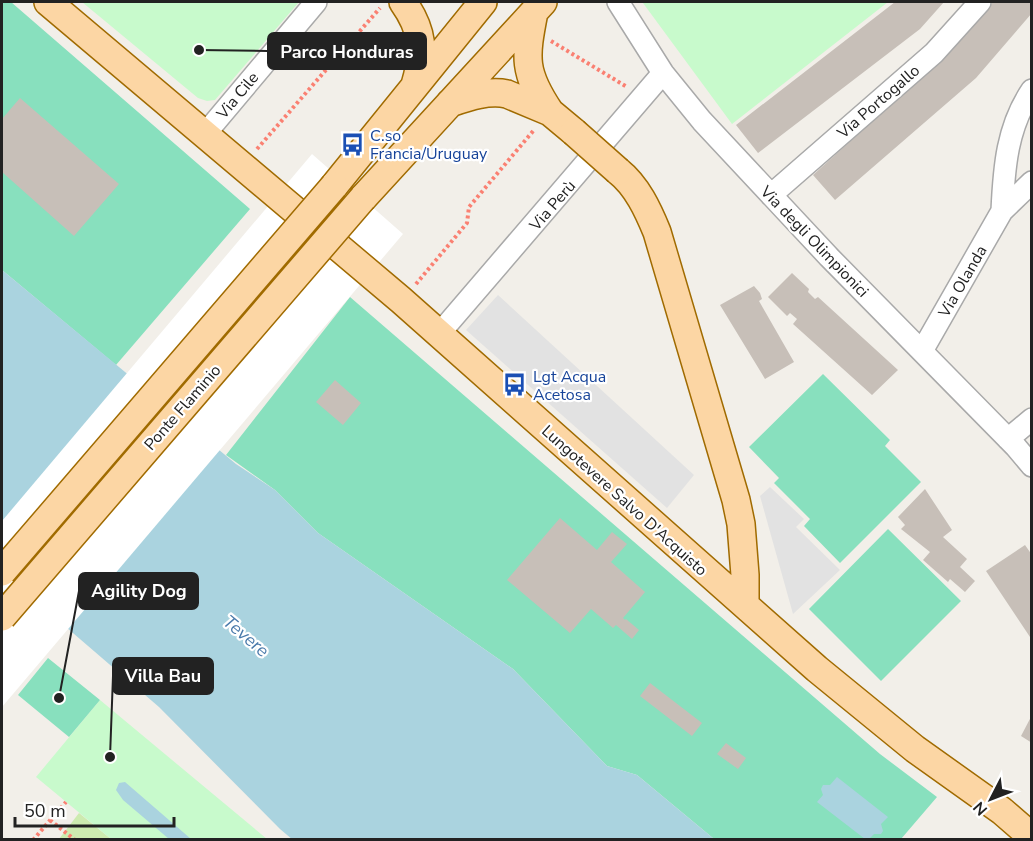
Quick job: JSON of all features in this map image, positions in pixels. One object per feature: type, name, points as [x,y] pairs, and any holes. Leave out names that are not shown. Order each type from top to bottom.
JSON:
[{"type":"main road","name":"Lungotevere Salvo D'Acquisto","points":[[48,2],[401,300],[745,605],[873,715],[915,749],[1002,811],[1032,837]]},
{"type":"main road","points":[[403,2],[418,26],[421,44],[420,67],[414,89]]},
{"type":"main road","name":"Ponte Flaminio","points":[[2,572],[334,186],[483,2]]},
{"type":"main road","points":[[538,7],[528,39],[529,72],[550,112]]},
{"type":"main road","name":"Ponte Flaminio","points":[[2,618],[363,198],[538,7]]},
{"type":"main road","points":[[450,103],[467,97],[500,93],[522,99],[550,112],[629,181],[641,199],[657,232],[728,471],[739,514],[745,574],[745,605]]},
{"type":"main road","name":"Lungotevere Salvo D'Acquisto","points":[[1002,811],[1032,825]]},
{"type":"street","name":"Via Cile","points":[[205,134],[316,2]]},
{"type":"street","name":"Via Portogallo","points":[[771,195],[934,53],[980,2]]},
{"type":"street","name":"Via degli Olimpionici","points":[[621,3],[663,73],[702,121],[1032,466]]},
{"type":"street","name":"Via Perù","points":[[439,334],[663,73]]},
{"type":"street","name":"Via Olanda","points":[[1002,211],[1004,165],[1008,145],[1020,109],[1032,90]]},
{"type":"street","name":"Via Olanda","points":[[922,351],[1002,211],[1032,182]]},
{"type":"street","points":[[1008,439],[1032,419]]},
{"type":"path","points":[[256,150],[387,2]]},
{"type":"path","points":[[528,39],[544,37],[643,96]]},
{"type":"path","points":[[401,300],[467,223],[469,207],[550,112]]},
{"type":"path","points":[[33,840],[66,802]]},
{"type":"path","points":[[50,820],[75,840]]},
{"type":"green space","points":[[2,2],[11,2],[250,209],[116,365],[2,270]]},
{"type":"green space","points":[[82,2],[299,2],[215,100],[207,101],[198,98]]},
{"type":"green space","points":[[644,2],[888,2],[732,124]]},
{"type":"green space","points":[[350,297],[880,754],[937,797],[901,839],[714,839],[637,775],[607,766],[513,669],[318,533],[275,490],[226,455]]},
{"type":"green space","points":[[823,374],[890,440],[885,446],[921,482],[840,563],[804,526],[810,519],[774,483],[779,478],[749,447]]},
{"type":"green space","points":[[888,529],[961,601],[881,681],[809,609]]},
{"type":"green space","points":[[48,658],[100,700],[69,737],[18,695]]},
{"type":"green space","points":[[100,700],[267,839],[111,839],[36,777]]},
{"type":"green space","points":[[79,813],[111,839],[59,839]]},
{"type":"shaded area","points":[[498,295],[694,475],[667,508],[466,330]]},
{"type":"shaded area","points":[[770,487],[804,519],[796,527],[840,570],[793,614],[760,496]]},
{"type":"water","name":"Tevere","points":[[2,270],[236,464],[275,490],[318,533],[513,669],[607,766],[637,775],[714,839],[293,840],[159,707],[2,572]]},
{"type":"water","points":[[837,777],[888,817],[881,824],[883,831],[881,834],[874,834],[869,839],[865,839],[817,802],[823,795],[821,789],[823,785],[830,785]]},
{"type":"water","points":[[125,782],[191,839],[169,839],[123,800],[116,790],[119,783]]},
{"type":"pier","points":[[312,154],[403,234],[2,707],[2,521]]},
{"type":"building","points":[[895,2],[944,2],[920,29],[758,153],[736,125]]},
{"type":"building","points":[[993,2],[1032,2],[1032,13],[976,78],[835,200],[813,175],[951,50]]},
{"type":"building","points":[[20,98],[119,184],[74,236],[2,172],[2,119]]},
{"type":"building","points":[[792,273],[809,289],[808,292],[815,299],[818,297],[898,370],[872,395],[793,324],[797,319],[790,313],[787,316],[768,297]]},
{"type":"building","points":[[754,286],[762,299],[759,301],[794,362],[765,379],[720,305]]},
{"type":"building","points":[[335,380],[361,403],[343,425],[316,402]]},
{"type":"building","points":[[925,489],[952,530],[943,537],[967,559],[960,567],[975,581],[965,592],[950,579],[948,582],[923,560],[930,552],[901,529],[905,525],[898,517]]},
{"type":"building","points":[[560,518],[597,550],[612,532],[627,544],[611,562],[645,592],[623,618],[639,630],[632,639],[616,625],[613,628],[591,609],[570,633],[507,580]]},
{"type":"building","points":[[1025,545],[1032,555],[1032,640],[986,571]]},
{"type":"building","points":[[650,683],[702,723],[692,736],[640,696]]},
{"type":"building","points":[[1032,715],[1032,743],[1021,736]]},
{"type":"building","points":[[726,743],[746,758],[738,769],[717,754]]},
{"type":"place","name":"Parco Honduras","points":[[199,50]]},
{"type":"place","name":"C.so Francia/Uruguay","points":[[352,144]]},
{"type":"place","name":"Lgt Acqua Acetosa","points":[[515,385]]},
{"type":"place","name":"Agility Dog","points":[[59,698]]},
{"type":"place","name":"Villa Bau","points":[[110,757]]}]
